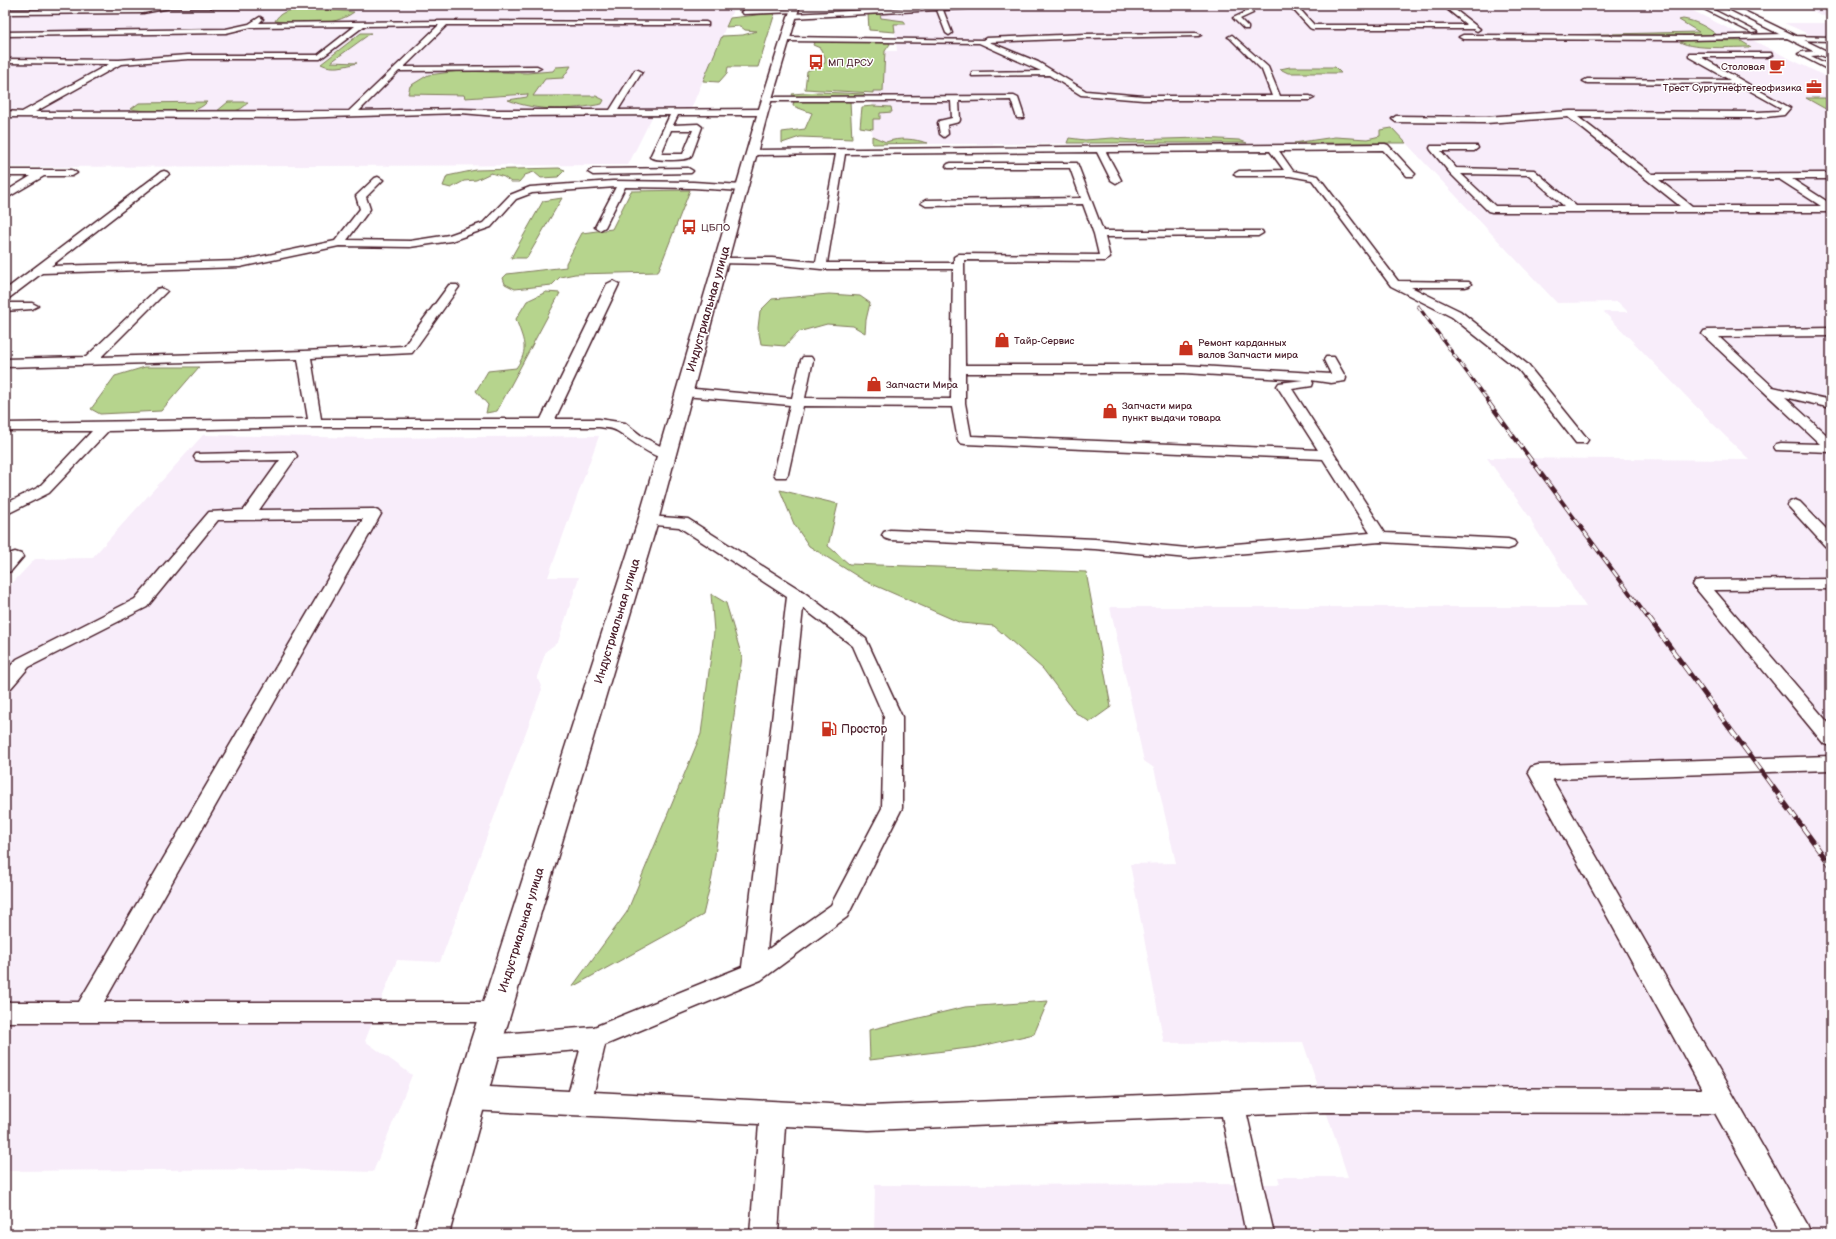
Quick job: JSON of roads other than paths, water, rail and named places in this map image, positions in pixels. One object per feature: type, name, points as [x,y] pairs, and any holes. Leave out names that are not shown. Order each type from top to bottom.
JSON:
[{"type":"main road","points":[[1725,5],[1827,55]]},
{"type":"main road","name":"Индустриальная улица","points":[[431,1234],[484,1046],[648,521],[765,106],[794,11]]},
{"type":"lane","points":[[5,11],[17,5]]},
{"type":"lane","points":[[848,5],[848,16]]},
{"type":"lane","points":[[744,12],[794,11],[848,16],[996,5]]},
{"type":"lane","points":[[1242,5],[1250,13],[1236,18],[1246,28]]},
{"type":"lane","points":[[1292,5],[1312,27],[1474,26]]},
{"type":"lane","points":[[1445,5],[1489,37]]},
{"type":"lane","points":[[1699,5],[1754,32]]},
{"type":"lane","points":[[5,11],[144,11],[169,6],[359,6]]},
{"type":"lane","points":[[251,25],[278,6]]},
{"type":"lane","points":[[940,8],[949,33]]},
{"type":"lane","points":[[5,34],[226,31],[251,25],[445,23],[706,24]]},
{"type":"lane","points":[[352,113],[445,23]]},
{"type":"lane","points":[[5,61],[119,62],[188,57],[320,57],[362,24]]},
{"type":"lane","points":[[786,39],[921,39],[980,41],[1086,36],[1197,35]]},
{"type":"lane","points":[[1232,37],[1265,69],[1278,98]]},
{"type":"lane","points":[[1463,37],[1790,37],[1831,39]]},
{"type":"lane","points":[[908,51],[910,45],[921,39]]},
{"type":"lane","points":[[980,41],[1035,64],[1084,93],[1143,98],[1310,98]]},
{"type":"lane","points":[[1827,55],[1802,54],[1831,69]]},
{"type":"lane","points":[[1396,119],[1486,120],[1570,114],[1757,115],[1781,113],[1786,108],[1692,55],[1768,55]]},
{"type":"lane","points":[[23,114],[119,62]]},
{"type":"lane","points":[[398,69],[537,68]]},
{"type":"lane","points":[[612,113],[638,72]]},
{"type":"lane","points":[[975,74],[1050,73]]},
{"type":"lane","points":[[1587,81],[1739,82]]},
{"type":"lane","points":[[5,114],[294,115],[460,111],[497,113],[612,113],[675,112],[765,106],[1014,98],[1015,111]]},
{"type":"lane","points":[[944,134],[942,123],[956,120],[960,110],[955,99]]},
{"type":"lane","points":[[668,128],[698,127],[686,157],[655,157],[675,112]]},
{"type":"lane","points":[[1570,114],[1690,208]]},
{"type":"lane","points":[[752,152],[1385,147],[1410,174]]},
{"type":"lane","points":[[1273,148],[1290,173]]},
{"type":"lane","points":[[1474,148],[1434,148],[1453,171],[1492,209],[1831,209]]},
{"type":"lane","points":[[1100,149],[1116,180]]},
{"type":"lane","points":[[821,266],[842,151]]},
{"type":"lane","points":[[951,166],[1074,165],[1099,234],[1104,258],[959,257],[958,403],[965,440],[1328,455]]},
{"type":"lane","points":[[593,172],[688,171]]},
{"type":"lane","points":[[1453,171],[1531,172],[1573,209]]},
{"type":"lane","points":[[600,227],[617,184],[619,172]]},
{"type":"lane","points":[[5,173],[72,173]]},
{"type":"lane","points":[[5,196],[42,173]]},
{"type":"lane","points":[[1239,174],[1290,173],[1315,178],[1395,284],[1456,314],[1523,367],[1582,440]]},
{"type":"lane","points":[[5,296],[164,174]]},
{"type":"lane","points":[[1781,176],[1831,209]]},
{"type":"lane","points":[[1651,177],[1831,176]]},
{"type":"lane","points":[[339,243],[366,208],[361,196],[378,180]]},
{"type":"lane","points":[[39,270],[240,264],[339,243],[410,244],[451,238],[487,225],[513,197],[530,190],[617,184],[693,185],[742,188]]},
{"type":"lane","points":[[926,202],[1087,202]]},
{"type":"lane","points":[[1099,234],[1258,233]]},
{"type":"lane","points":[[721,261],[772,261],[821,266],[959,266]]},
{"type":"lane","points":[[546,423],[613,284]]},
{"type":"lane","points":[[1395,284],[1465,284]]},
{"type":"lane","points":[[5,363],[304,355],[408,350],[453,287]]},
{"type":"lane","points":[[89,361],[161,291]]},
{"type":"lane","points":[[5,307],[32,306]]},
{"type":"lane","points":[[1831,332],[1708,334],[1831,447]]},
{"type":"lane","points":[[304,355],[315,423]]},
{"type":"lane","points":[[781,474],[807,360]]},
{"type":"lane","points":[[1330,360],[1340,378]]},
{"type":"lane","points":[[958,369],[1184,369],[1340,378]]},
{"type":"lane","points":[[1340,378],[1284,386],[1380,537]]},
{"type":"lane","points":[[1770,390],[1831,404]]},
{"type":"lane","points":[[684,392],[797,402],[958,403]]},
{"type":"lane","points":[[5,427],[104,427],[315,423],[599,423],[620,426],[638,440],[667,455]]},
{"type":"lane","points":[[5,510],[44,490],[104,427]]},
{"type":"lane","points":[[1781,447],[1831,447]]},
{"type":"lane","points":[[202,457],[290,456],[248,515]]},
{"type":"lane","points":[[1795,505],[1831,543]]},
{"type":"lane","points":[[5,684],[23,663],[141,603],[214,515],[373,514],[86,1011]]},
{"type":"lane","points":[[484,1046],[595,1038],[753,973],[839,911],[892,808],[893,717],[860,643],[796,595],[683,522],[648,521]]},
{"type":"lane","points":[[890,535],[1095,544],[1187,552],[1380,537],[1508,544]]},
{"type":"lane","points":[[1831,584],[1701,585],[1831,740]]},
{"type":"lane","points":[[753,973],[796,595]]},
{"type":"lane","points":[[1797,1234],[1721,1101],[1538,772],[1831,763]]},
{"type":"lane","points":[[5,1012],[495,1012]]},
{"type":"lane","points":[[579,1103],[595,1038]]},
{"type":"lane","points":[[469,1098],[869,1118],[1323,1100],[1721,1101]]},
{"type":"lane","points":[[1232,1103],[1260,1234]]},
{"type":"lane","points":[[764,1234],[773,1113]]},
{"type":"railway","points":[[1418,306],[1490,404]]},
{"type":"railway","points":[[1489,403],[1648,618]]},
{"type":"railway","points":[[1648,617],[1831,866]]},
{"type":"place","name":"МП ДРСУ","points":[[816,62]]},
{"type":"place","name":"Столовая","points":[[1777,66]]},
{"type":"place","name":"Трест Сургутнефтегеофизика","points":[[1814,87]]},
{"type":"place","name":"ЦБПО","points":[[689,227]]},
{"type":"place","name":"Тайр-Сервис","points":[[1002,340]]},
{"type":"place","name":"Ремонт карданных валов Запчасти мира","points":[[1186,348]]},
{"type":"place","name":"Запчасти Мира","points":[[874,384]]},
{"type":"place","name":"Запчасти мира пункт выдачи товара","points":[[1110,411]]},
{"type":"place","name":"Простор","points":[[829,729]]}]
